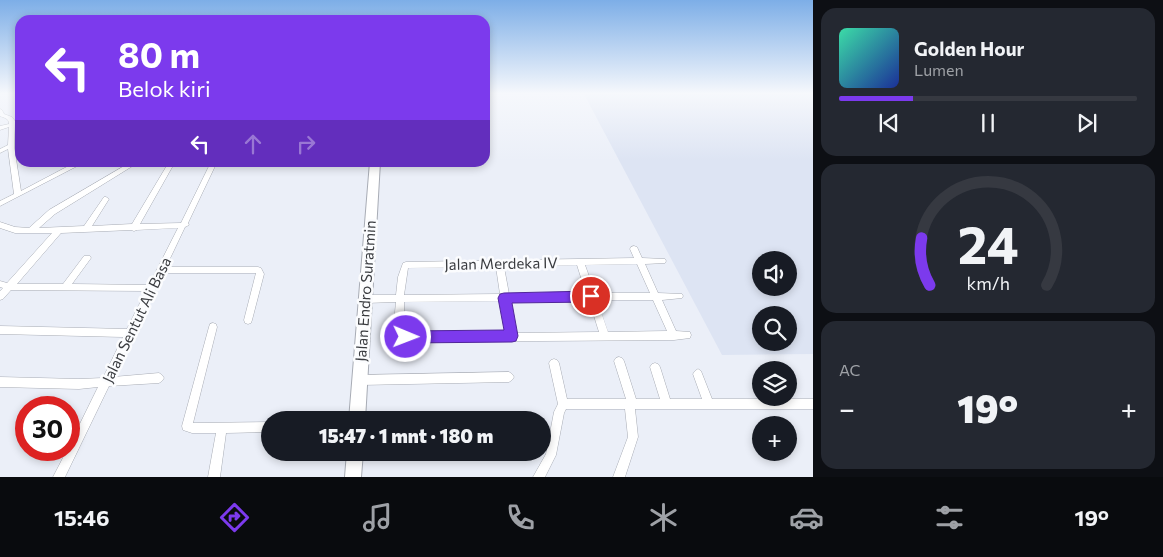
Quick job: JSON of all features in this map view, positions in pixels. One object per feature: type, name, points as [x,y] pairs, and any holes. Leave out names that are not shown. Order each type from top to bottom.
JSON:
[{"type":"main road","name":"Jalan Endro Suratmin","points":[[358,411],[375,167]]},
{"type":"main road","points":[[353,477],[354,461]]},
{"type":"street","points":[[5,116],[11,119],[11,146],[18,195]]},
{"type":"street","points":[[0,128],[11,125]]},
{"type":"street","points":[[0,151],[11,146]]},
{"type":"street","points":[[0,204],[73,167]]},
{"type":"street","points":[[32,231],[52,212],[128,167]]},
{"type":"street","points":[[134,228],[169,167]]},
{"type":"street","name":"Jalan Sentut Ali Basa","points":[[59,477],[212,167]]},
{"type":"street","points":[[86,229],[106,199]]},
{"type":"street","points":[[0,225],[14,230],[32,231],[184,225]]},
{"type":"street","points":[[0,297],[4,286],[58,231]]},
{"type":"street","points":[[634,249],[674,336]]},
{"type":"street","points":[[65,288],[86,258]]},
{"type":"street","name":"Jalan Merdeka IV","points":[[400,299],[402,269],[406,265],[662,261]]},
{"type":"street","points":[[580,263],[605,335]]},
{"type":"street","points":[[500,264],[504,298],[512,336]]},
{"type":"street","points":[[162,270],[258,270],[260,274],[248,320]]},
{"type":"street","points":[[4,286],[152,288]]},
{"type":"street","points":[[365,299],[679,296]]},
{"type":"street","points":[[400,299],[401,331],[406,337],[687,336]]},
{"type":"street","points":[[213,327],[187,426],[190,428],[261,427]]},
{"type":"street","points":[[0,330],[130,333]]},
{"type":"street","points":[[618,477],[633,437],[631,403],[619,361]]},
{"type":"street","points":[[540,477],[551,454],[559,412],[563,404],[554,363]]},
{"type":"street","points":[[655,367],[666,402]]},
{"type":"street","points":[[698,374],[708,402]]},
{"type":"street","points":[[360,380],[509,377]]},
{"type":"street","points":[[0,382],[106,383],[158,378]]},
{"type":"street","points":[[563,404],[666,402],[813,404]]},
{"type":"street","points":[[214,477],[222,428]]},
{"type":"shaded area","points":[[596,116],[813,116],[813,354],[722,355]]},
{"type":"route","points":[[406,337],[512,336],[504,298],[591,296]]}]
